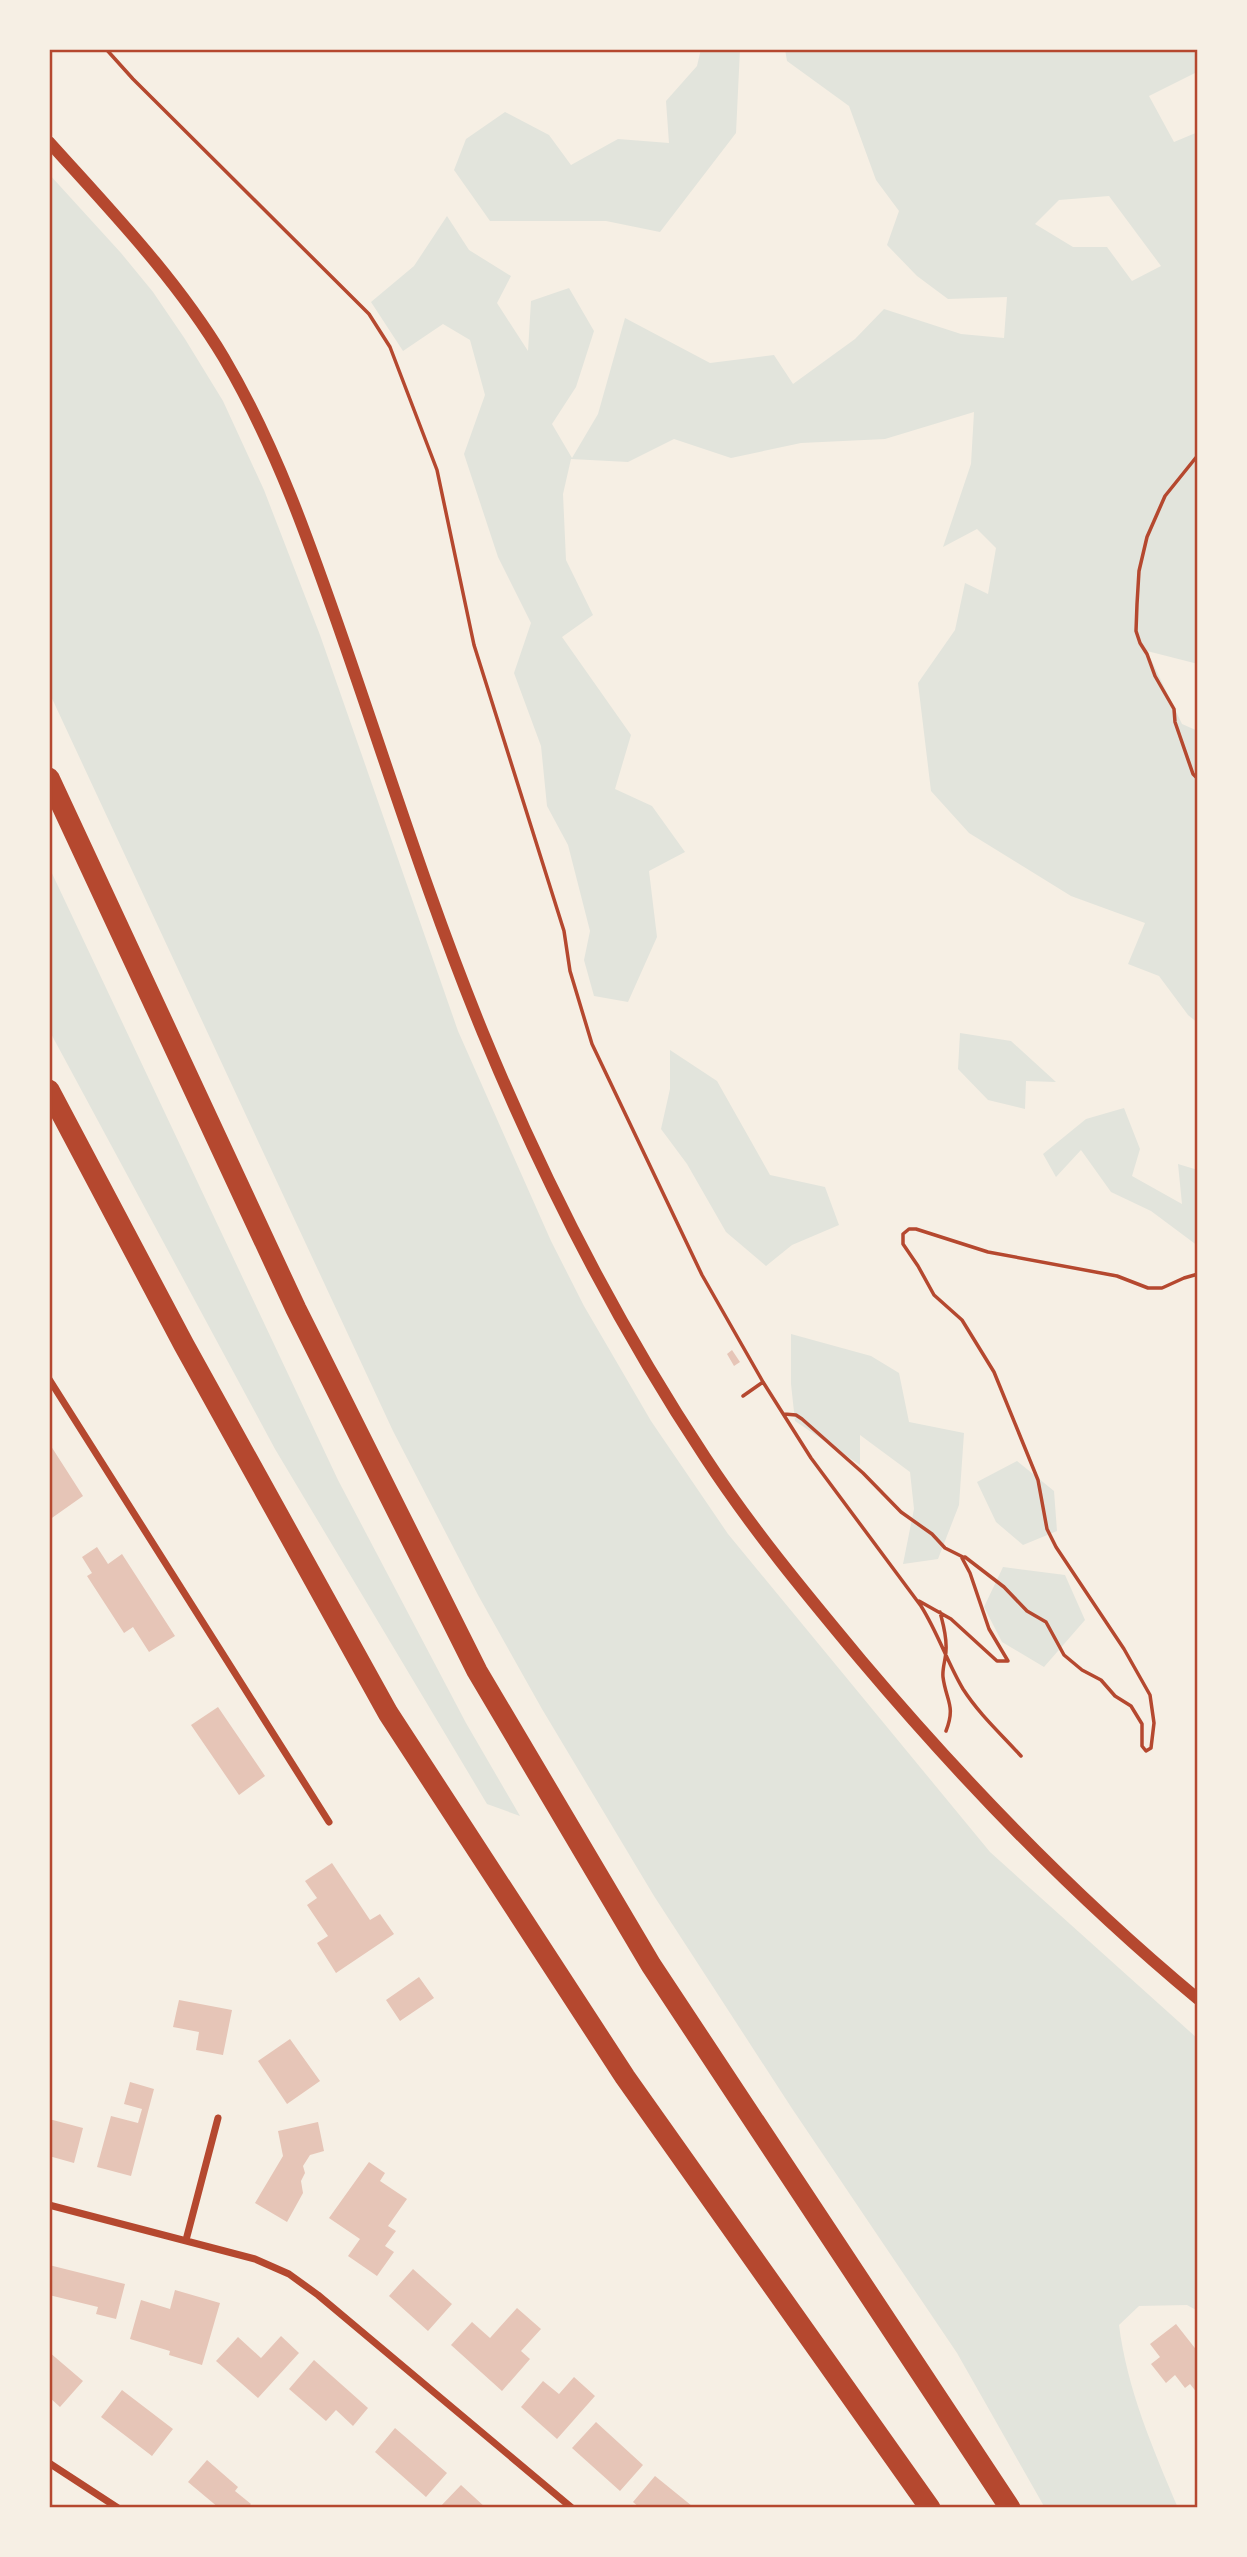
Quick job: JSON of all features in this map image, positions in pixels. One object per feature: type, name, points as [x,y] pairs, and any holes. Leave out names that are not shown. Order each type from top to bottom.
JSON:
[{"type":"highway","points":[[49,778],[296,1309],[477,1671],[651,1965],[1010,2508]]},
{"type":"highway","points":[[49,1090],[184,1345],[388,1713],[625,2077],[930,2508]]},
{"type":"street","points":[[49,142],[141,244],[185,299],[223,356],[255,415],[298,514],[438,913],[476,1014],[523,1125],[572,1229],[603,1287],[685,1427],[743,1514],[807,1596],[939,1750],[1063,1879],[1198,1999]]},
{"type":"street","points":[[49,1379],[330,1822]]},
{"type":"street","points":[[186,2239],[218,2118]]},
{"type":"street","points":[[49,2205],[255,2259],[303,2284],[572,2508]]},
{"type":"street","points":[[49,2463],[118,2508]]},
{"type":"path","points":[[106,49],[369,314],[390,347],[437,470],[474,645],[564,931],[570,971],[592,1044],[721,1310],[763,1382],[811,1458],[917,1600],[937,1632],[962,1687],[977,1709],[1021,1756]]},
{"type":"path","points":[[1198,455],[1165,496],[1147,537],[1139,571],[1136,618],[1140,643],[1174,709],[1175,722],[1193,774],[1198,779]]},
{"type":"path","points":[[784,1415],[796,1415],[803,1419],[863,1473],[901,1512],[932,1534],[945,1548],[964,1557],[1004,1587],[1027,1611],[1043,1619],[1050,1626],[1056,1644],[1065,1655],[1082,1670],[1101,1680],[1115,1696],[1131,1706],[1142,1724],[1142,1746],[1149,1750],[1154,1723],[1152,1700],[1124,1649],[1056,1547],[1047,1529],[1038,1480],[994,1371],[962,1320],[934,1296],[901,1239],[909,1229],[916,1229],[988,1252],[1116,1276],[1155,1289],[1198,1274]]},
{"type":"path","points":[[743,1396],[763,1382]]},
{"type":"path","points":[[917,1600],[940,1612],[964,1630],[997,1661],[1008,1661],[989,1629],[970,1573],[962,1561],[964,1557]]},
{"type":"path","points":[[939,1750],[950,1722],[951,1710],[951,1701],[943,1679],[946,1652],[944,1622],[940,1612]]},
{"type":"shaded area","points":[[701,49],[740,49],[736,133],[660,232],[606,221],[490,221],[454,170],[466,139],[505,112],[549,135],[571,165],[618,139],[669,143],[666,101],[697,66]]},
{"type":"shaded area","points":[[785,49],[1198,49],[1198,74],[1195,73],[1149,96],[1174,142],[1198,132],[1198,664],[1147,651],[1182,724],[1198,731],[1198,1023],[1188,1015],[1159,976],[1128,964],[1145,923],[1071,896],[969,833],[931,791],[918,683],[955,630],[965,583],[988,594],[996,548],[977,529],[943,547],[971,464],[974,412],[885,439],[801,443],[731,458],[674,439],[628,462],[571,459],[563,494],[566,560],[593,615],[562,637],[631,735],[615,789],[652,806],[685,852],[649,871],[657,937],[628,1002],[594,996],[584,960],[590,931],[568,845],[547,806],[541,746],[514,673],[531,623],[498,557],[464,454],[485,395],[470,340],[443,324],[403,351],[371,302],[414,266],[447,216],[469,250],[511,276],[497,303],[528,351],[531,301],[569,288],[594,331],[576,387],[552,424],[572,458],[598,414],[625,318],[710,363],[774,355],[793,384],[855,339],[884,309],[961,334],[1004,338],[1007,297],[948,299],[917,276],[887,245],[899,211],[876,180],[849,106],[787,61]],"holes":[[[1109,196],[1161,266],[1132,281],[1107,247],[1073,247],[1035,224],[1059,200]]]},
{"type":"shaded area","points":[[49,174],[153,292],[223,401],[264,490],[320,635],[458,1031],[551,1241],[584,1306],[651,1421],[728,1534],[990,1852],[1198,2039],[1198,2311],[1187,2305],[1139,2306],[1119,2325],[1135,2395],[1150,2441],[1178,2508],[1045,2508],[957,2353],[791,2107],[654,1896],[542,1709],[478,1595],[393,1431],[49,692]]},
{"type":"shaded area","points":[[49,867],[338,1480],[466,1723],[520,1816],[487,1804],[275,1449],[49,1030]]},
{"type":"shaded area","points":[[960,1033],[1011,1041],[1056,1082],[1026,1081],[1025,1109],[988,1100],[958,1069]]},
{"type":"shaded area","points":[[670,1050],[717,1081],[770,1175],[825,1187],[839,1225],[792,1245],[766,1266],[726,1232],[687,1164],[661,1129],[670,1089]]},
{"type":"shaded area","points":[[1124,1108],[1140,1149],[1132,1176],[1182,1204],[1178,1164],[1198,1170],[1198,1246],[1151,1211],[1111,1192],[1081,1150],[1056,1177],[1043,1154],[1086,1119]]},
{"type":"shaded area","points":[[791,1334],[871,1356],[899,1373],[909,1422],[964,1433],[959,1505],[938,1559],[903,1564],[914,1509],[910,1472],[860,1435],[860,1465],[795,1421],[791,1384]]},
{"type":"shaded area","points":[[1017,1461],[1054,1491],[1057,1531],[1023,1545],[996,1522],[977,1482]]},
{"type":"shaded area","points":[[1003,1567],[1065,1575],[1085,1620],[1044,1667],[1002,1642],[984,1607]]},
{"type":"building","points":[[732,1350],[740,1362],[734,1366],[727,1354]]},
{"type":"building","points":[[49,1443],[83,1496],[49,1520]]},
{"type":"building","points":[[97,1547],[108,1564],[122,1554],[175,1636],[149,1652],[133,1627],[124,1633],[87,1576],[92,1573],[82,1557]]},
{"type":"building","points":[[218,1707],[265,1776],[239,1795],[191,1725]]},
{"type":"building","points":[[332,1863],[370,1920],[380,1914],[394,1934],[336,1973],[317,1943],[328,1936],[307,1905],[317,1898],[305,1881]]},
{"type":"building","points":[[419,1977],[434,1998],[400,2021],[386,2000]]},
{"type":"building","points":[[179,2000],[232,2010],[223,2055],[196,2050],[199,2032],[173,2027]]},
{"type":"building","points":[[290,2039],[320,2081],[287,2104],[258,2061]]},
{"type":"building","points":[[130,2082],[154,2089],[131,2176],[97,2167],[111,2116],[138,2123],[142,2109],[124,2104]]},
{"type":"building","points":[[49,2119],[83,2128],[74,2163],[49,2156]]},
{"type":"building","points":[[318,2122],[324,2151],[310,2155],[303,2166],[303,2193],[287,2222],[255,2203],[283,2156],[278,2131]]},
{"type":"building","points":[[369,2162],[385,2173],[380,2181],[407,2199],[388,2226],[396,2231],[385,2246],[394,2252],[377,2276],[348,2256],[360,2239],[329,2218]]},
{"type":"building","points":[[49,2265],[125,2284],[116,2319],[96,2314],[98,2307],[49,2295]]},
{"type":"building","points":[[413,2269],[452,2304],[428,2331],[389,2296]]},
{"type":"building","points":[[175,2290],[220,2303],[202,2365],[169,2355],[170,2351],[130,2339],[141,2300],[170,2309]]},
{"type":"building","points":[[517,2308],[541,2329],[521,2351],[530,2359],[502,2391],[451,2345],[472,2322],[490,2338]]},
{"type":"building","points":[[1176,2324],[1198,2352],[1198,2394],[1190,2384],[1185,2388],[1175,2375],[1166,2383],[1151,2364],[1160,2357],[1150,2344]]},
{"type":"building","points":[[281,2336],[299,2353],[258,2398],[216,2361],[238,2337],[261,2358]]},
{"type":"building","points":[[49,2352],[83,2381],[60,2407],[49,2397]]},
{"type":"building","points":[[314,2360],[368,2408],[353,2426],[336,2410],[326,2421],[289,2389]]},
{"type":"building","points":[[574,2377],[595,2396],[557,2439],[521,2407],[543,2381],[559,2394]]},
{"type":"building","points":[[122,2390],[173,2429],[152,2456],[101,2417]]},
{"type":"building","points":[[596,2422],[643,2465],[620,2491],[572,2448]]},
{"type":"building","points":[[395,2428],[447,2473],[426,2497],[375,2452]]},
{"type":"building","points":[[207,2460],[238,2487],[235,2491],[251,2504],[247,2508],[219,2508],[188,2482]]},
{"type":"building","points":[[655,2476],[692,2506],[691,2508],[640,2508],[633,2502]]},
{"type":"building","points":[[461,2485],[486,2508],[439,2508]]}]
